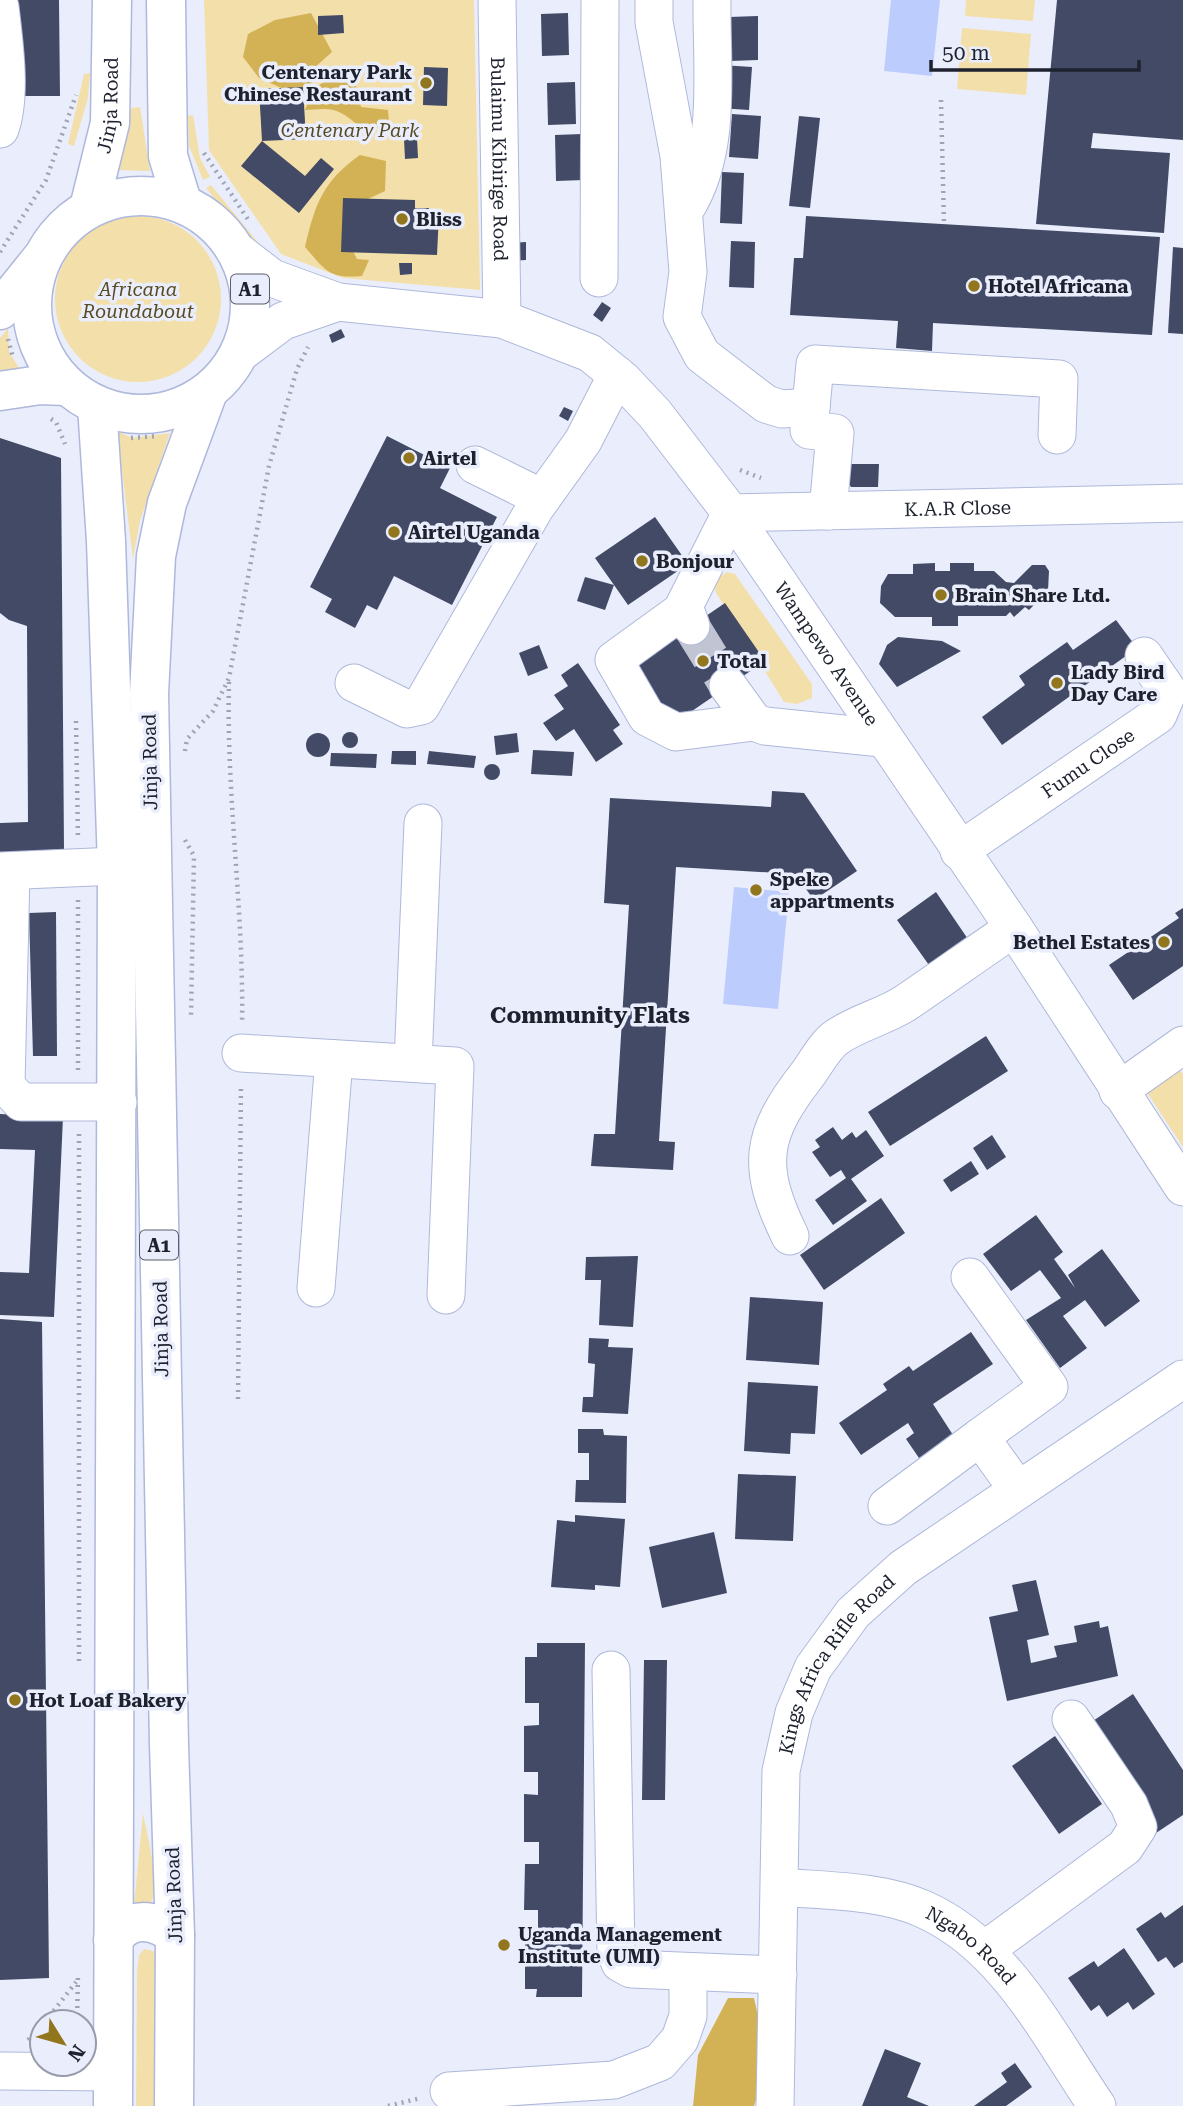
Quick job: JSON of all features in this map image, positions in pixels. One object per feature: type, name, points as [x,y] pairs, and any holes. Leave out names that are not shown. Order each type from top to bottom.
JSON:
[{"type":"main road","name":"Jinja Road","points":[[89,208],[110,123],[112,0]]},
{"type":"main road","points":[[166,0],[168,156],[182,202]]},
{"type":"main road","name":"A1","points":[[150,195],[182,202],[214,222],[237,251],[250,284],[250,320],[239,354],[208,392],[174,410],[135,415],[69,403],[45,359],[33,327],[32,293],[41,259],[61,230],[89,208],[119,197],[150,195]]},
{"type":"main road","points":[[0,310],[41,259]]},
{"type":"main road","points":[[0,391],[40,384],[69,403]]},
{"type":"main road","name":"Jinja Road","points":[[174,2106],[176,1936],[169,1745],[149,694],[158,543],[170,492],[208,392]]},
{"type":"main road","name":"Jinja Road","points":[[69,403],[106,554],[117,866],[113,2089]]},
{"type":"main road","points":[[113,1940],[121,1927],[135,1922],[164,1927],[176,1936]]},
{"type":"street","name":"Bulaimu Kibirige Road","points":[[497,0],[502,319]]},
{"type":"street","points":[[599,278],[600,0]]},
{"type":"street","points":[[654,0],[654,22],[679,156],[688,272],[682,317],[702,355],[766,404],[782,409],[811,407]]},
{"type":"street","points":[[683,212],[698,188],[709,148],[712,0]]},
{"type":"street","points":[[0,6],[5,49],[4,100],[0,129]]},
{"type":"street","points":[[237,251],[272,278],[333,304]]},
{"type":"street","name":"Wampewo Avenue","points":[[333,304],[502,319],[590,354],[617,375],[655,414],[731,513],[1014,928],[1183,1187]]},
{"type":"street","points":[[239,354],[283,321],[333,304]]},
{"type":"street","points":[[828,511],[835,433],[809,430],[815,364],[1059,379],[1057,435]]},
{"type":"street","points":[[354,683],[407,709],[421,706],[542,498],[583,441],[617,375]]},
{"type":"street","points":[[475,465],[542,498]]},
{"type":"street","name":"K.A.R Close","points":[[731,513],[1183,503]]},
{"type":"street","points":[[731,513],[687,618],[614,660],[647,717],[676,732],[754,722],[765,726],[882,737]]},
{"type":"street","name":"Fumu Close","points":[[959,850],[1158,715],[1168,691],[1143,656]]},
{"type":"street","points":[[728,686],[754,722]]},
{"type":"street","points":[[413,1063],[423,823]]},
{"type":"street","points":[[117,866],[5,871],[7,1100],[118,1102]]},
{"type":"street","points":[[790,1236],[775,1205],[767,1170],[768,1145],[776,1118],[835,1038],[901,1006],[1014,928]]},
{"type":"street","points":[[866,990],[901,1006]]},
{"type":"street","points":[[1118,1091],[1183,1045]]},
{"type":"street","points":[[241,1053],[455,1066],[446,1295]]},
{"type":"street","points":[[316,1288],[334,1059]]},
{"type":"street","points":[[887,1506],[1049,1388],[970,1277]]},
{"type":"street","name":"Kings Africa Rifle Road","points":[[775,2106],[780,1771],[794,1713],[813,1668],[853,1613],[903,1568],[1183,1378]]},
{"type":"street","points":[[980,1437],[1018,1490]]},
{"type":"street","points":[[611,1670],[615,1953],[620,1963],[631,1969],[778,1975]]},
{"type":"street","points":[[985,1950],[1125,1847],[1138,1826],[1129,1805],[1071,1719]]},
{"type":"street","name":"Ngabo Road","points":[[780,1886],[876,1896],[921,1908],[960,1929],[1003,1969],[1097,2106]]},
{"type":"street","points":[[449,2091],[614,2080],[660,2062],[680,2039],[688,2016],[688,1972]]},
{"type":"street","points":[[0,2071],[113,2089]]},
{"type":"path","points":[[0,253],[46,180],[77,92]]},
{"type":"path","points":[[941,100],[944,224]]},
{"type":"path","points":[[187,738],[213,711],[229,678],[269,466],[297,369],[333,304]]},
{"type":"path","points":[[69,403],[56,422],[70,455]]},
{"type":"path","points":[[76,713],[79,1671]]},
{"type":"path","points":[[77,2008],[79,1970]]},
{"type":"path","points":[[56,2008],[77,1981]]},
{"type":"green space","name":"Centenary Park","points":[[204,0],[474,0],[480,290],[343,278],[281,254],[209,150]]},
{"type":"green space","points":[[966,0],[1035,0],[1033,21],[965,16]]},
{"type":"green space","points":[[962,28],[1031,34],[1026,95],[957,89]]},
{"type":"green space","points":[[90,73],[88,98],[74,146],[68,144],[84,74]]},
{"type":"green space","points":[[140,107],[150,171],[118,170],[131,108]]},
{"type":"green space","points":[[193,115],[200,158],[210,177],[203,180],[189,146],[188,116]]},
{"type":"green space","points":[[211,185],[269,256],[268,264],[206,188]]},
{"type":"green space","name":"Africana Roundabout","points":[[138,216],[170,222],[197,240],[215,267],[221,299],[215,331],[197,358],[170,376],[138,382],[106,376],[79,358],[61,331],[55,299],[61,267],[79,240],[106,222]]},
{"type":"green space","points":[[8,328],[9,352],[21,371],[0,373],[0,338]]},
{"type":"green space","points":[[117,431],[132,438],[170,433],[140,521],[133,559]]},
{"type":"green space","points":[[727,572],[735,574],[812,684],[812,698],[797,704],[784,702],[715,591],[716,579]]},
{"type":"green space","points":[[1179,1069],[1183,1074],[1183,1147],[1146,1091]]},
{"type":"green space","points":[[143,1813],[154,1875],[153,1899],[149,1907],[134,1906]]},
{"type":"green space","points":[[144,1949],[153,1951],[156,1956],[155,2106],[136,2106],[137,1972],[139,1955]]},
{"type":"shaded area","points":[[311,13],[332,52],[313,69],[313,82],[295,94],[259,78],[243,57],[248,34],[275,20]]},
{"type":"shaded area","points":[[334,77],[356,86],[361,107],[388,110],[389,124],[378,128],[363,127],[333,110],[305,110],[315,87]]},
{"type":"shaded area","points":[[360,155],[386,161],[385,191],[351,207],[348,241],[357,259],[369,260],[362,276],[342,276],[329,272],[305,247],[322,195],[337,174]]},
{"type":"shaded area","points":[[728,1998],[754,1998],[767,2055],[756,2100],[754,2106],[693,2106],[698,2055]]},
{"type":"water","points":[[891,0],[940,0],[932,76],[884,71]]},
{"type":"water","points":[[734,887],[789,892],[778,1009],[723,1004]]},
{"type":"building","points":[[12,0],[59,0],[60,96],[13,96]]},
{"type":"building","points":[[1057,0],[1183,0],[1183,140],[1093,133],[1091,148],[1170,153],[1164,233],[1036,224]]},
{"type":"building","points":[[568,13],[569,55],[542,56],[541,14]]},
{"type":"building","points":[[343,15],[344,33],[318,35],[318,16]]},
{"type":"building","points":[[758,16],[758,60],[730,61],[729,17]]},
{"type":"building","points":[[721,65],[752,67],[749,110],[718,108]]},
{"type":"building","points":[[424,67],[448,68],[447,106],[423,105]]},
{"type":"building","points":[[575,82],[576,124],[548,125],[547,83]]},
{"type":"building","points":[[303,87],[306,139],[262,141],[259,89]]},
{"type":"building","points":[[732,114],[761,116],[758,159],[729,157]]},
{"type":"building","points":[[799,116],[820,118],[810,208],[789,206]]},
{"type":"building","points":[[582,134],[584,180],[556,181],[555,135]]},
{"type":"building","points":[[417,138],[418,158],[405,159],[404,139]]},
{"type":"building","points":[[262,141],[305,176],[321,158],[334,169],[299,213],[241,166]]},
{"type":"building","points":[[722,172],[744,173],[742,224],[720,223]]},
{"type":"building","points":[[343,198],[415,200],[415,208],[429,208],[429,213],[439,214],[437,255],[341,252]]},
{"type":"building","name":"Hotel Africana","points":[[806,216],[1160,237],[1152,335],[933,323],[932,351],[896,348],[898,321],[790,315],[794,258],[803,258]]},
{"type":"building","points":[[731,241],[755,242],[754,288],[729,287]]},
{"type":"building","points":[[526,242],[526,260],[488,262],[487,244]]},
{"type":"building","points":[[1173,247],[1183,248],[1183,334],[1168,333]]},
{"type":"building","points":[[399,263],[412,263],[412,274],[400,275]]},
{"type":"building","points":[[602,302],[611,308],[602,322],[593,315]]},
{"type":"building","points":[[341,329],[345,337],[332,343],[329,335]]},
{"type":"building","points":[[564,407],[573,411],[568,421],[559,416]]},
{"type":"building","points":[[387,436],[450,468],[440,488],[497,517],[452,605],[394,576],[377,610],[367,605],[355,628],[325,612],[332,599],[310,587]]},
{"type":"building","points":[[0,438],[61,458],[64,849],[0,853],[0,823],[28,822],[27,626],[9,620],[0,613]]},
{"type":"building","points":[[843,464],[879,464],[878,487],[851,487],[842,472]]},
{"type":"building","name":"Bonjour","points":[[655,517],[688,564],[628,605],[595,558]]},
{"type":"building","points":[[935,563],[935,571],[950,571],[950,563],[974,563],[974,571],[994,571],[1006,582],[1014,583],[1032,565],[1045,565],[1049,571],[1048,591],[1029,610],[1025,607],[1014,617],[1010,612],[1006,616],[958,616],[958,626],[932,626],[932,617],[895,617],[880,603],[881,586],[888,574],[913,574],[913,564]]},
{"type":"building","points":[[585,577],[614,585],[605,610],[577,601]]},
{"type":"building","points":[[725,603],[765,661],[673,724],[633,666]]},
{"type":"building","points":[[1116,620],[1137,648],[1002,745],[982,717],[1025,685],[1019,676],[1067,642],[1073,650]]},
{"type":"building","points":[[898,637],[942,641],[961,651],[897,687],[879,664],[887,645]]},
{"type":"building","points":[[539,645],[548,668],[528,676],[519,653]]},
{"type":"building","points":[[578,663],[620,725],[613,730],[623,744],[596,762],[574,729],[556,741],[543,723],[564,709],[554,695],[568,686],[561,675]]},
{"type":"building","points":[[347,732],[353,732],[358,740],[356,746],[347,748],[342,743],[342,737]]},
{"type":"building","points":[[318,733],[326,737],[330,745],[326,753],[318,757],[310,753],[306,745],[310,737]]},
{"type":"building","points":[[517,733],[519,752],[496,755],[494,736]]},
{"type":"building","points":[[533,750],[574,752],[572,776],[531,774]]},
{"type":"building","points":[[392,751],[416,751],[416,765],[391,764]]},
{"type":"building","points":[[429,751],[476,756],[474,768],[427,764]]},
{"type":"building","points":[[331,753],[377,754],[376,768],[330,766]]},
{"type":"building","points":[[489,764],[495,764],[500,772],[498,778],[489,780],[484,775],[484,769]]},
{"type":"building","points":[[772,791],[804,793],[857,871],[814,900],[795,874],[676,867],[659,1141],[675,1142],[673,1170],[591,1166],[594,1134],[615,1134],[629,905],[604,903],[610,798],[771,807]]},
{"type":"building","points":[[936,892],[974,948],[936,975],[897,920]]},
{"type":"building","name":"Bethel Estates","points":[[1183,908],[1183,966],[1133,1000],[1109,965],[1179,918],[1175,913]]},
{"type":"building","points":[[56,912],[57,1056],[33,1056],[29,913]]},
{"type":"building","points":[[986,1036],[1008,1071],[890,1146],[868,1112]]},
{"type":"building","points":[[0,1114],[63,1117],[54,1317],[0,1315],[0,1272],[29,1273],[35,1150],[0,1149]]},
{"type":"building","points":[[833,1127],[842,1140],[852,1132],[856,1138],[866,1130],[884,1156],[851,1179],[867,1201],[833,1225],[815,1200],[846,1178],[841,1170],[830,1177],[812,1152],[820,1147],[815,1140]]},
{"type":"building","points":[[992,1135],[1006,1157],[987,1170],[973,1148]]},
{"type":"building","points":[[971,1161],[979,1174],[951,1192],[943,1180]]},
{"type":"building","points":[[881,1198],[905,1233],[824,1290],[800,1255]]},
{"type":"building","points":[[1036,1215],[1063,1252],[1054,1259],[1075,1288],[1068,1275],[1102,1249],[1140,1301],[1105,1327],[1085,1300],[1063,1316],[1087,1348],[1060,1368],[1026,1320],[1061,1298],[1040,1270],[1011,1291],[983,1254]]},
{"type":"building","points":[[638,1256],[633,1327],[599,1325],[601,1280],[585,1280],[586,1257]]},
{"type":"building","points":[[750,1297],[823,1302],[819,1365],[746,1360]]},
{"type":"building","points":[[0,1319],[42,1322],[49,1978],[0,1980]]},
{"type":"building","points":[[971,1332],[993,1364],[933,1404],[953,1435],[919,1458],[906,1439],[914,1433],[908,1423],[861,1455],[839,1423],[887,1390],[883,1384],[909,1366],[913,1371]]},
{"type":"building","points":[[589,1338],[609,1339],[608,1347],[633,1348],[628,1414],[582,1412],[583,1397],[593,1397],[595,1364],[588,1363]]},
{"type":"building","points":[[748,1382],[818,1386],[815,1434],[791,1433],[790,1454],[744,1451]]},
{"type":"building","points":[[578,1429],[603,1429],[604,1435],[627,1436],[626,1503],[575,1502],[576,1480],[589,1480],[589,1453],[578,1453]]},
{"type":"building","points":[[738,1474],[796,1476],[793,1541],[735,1539]]},
{"type":"building","points":[[575,1515],[625,1519],[620,1587],[595,1585],[595,1590],[551,1587],[557,1520],[575,1522]]},
{"type":"building","points":[[714,1532],[727,1593],[662,1608],[649,1547]]},
{"type":"building","points":[[1036,1580],[1049,1635],[1027,1640],[1031,1663],[1057,1657],[1054,1646],[1077,1642],[1074,1626],[1099,1621],[1100,1628],[1108,1626],[1118,1676],[1007,1701],[989,1617],[1018,1611],[1012,1585]]},
{"type":"building","points":[[537,1643],[585,1643],[582,1997],[536,1997],[537,1989],[525,1989],[525,1931],[538,1930],[538,1910],[524,1910],[525,1864],[539,1864],[539,1842],[524,1842],[524,1794],[538,1795],[538,1772],[524,1772],[524,1726],[539,1725],[539,1703],[525,1703],[525,1657],[537,1657]]},
{"type":"building","points":[[644,1660],[667,1660],[665,1800],[642,1800]]},
{"type":"building","points":[[1133,1694],[1183,1770],[1183,1815],[1153,1835],[1081,1729]]},
{"type":"building","points":[[1055,1736],[1102,1804],[1059,1834],[1012,1766]]},
{"type":"building","points":[[1183,1905],[1183,1962],[1174,1968],[1166,1957],[1158,1962],[1136,1929],[1161,1912],[1165,1918]]},
{"type":"building","points":[[1124,1948],[1155,1994],[1133,2010],[1128,2002],[1107,2017],[1099,2005],[1091,2011],[1068,1978],[1094,1961],[1098,1967]]},
{"type":"building","points":[[885,2049],[921,2063],[907,2097],[929,2106],[862,2106]]},
{"type":"building","points":[[1015,2063],[1032,2087],[1006,2106],[974,2106],[1007,2082],[1001,2073]]},
{"type":"tunnel","points":[[691,626],[728,686]]},
{"type":"place","name":"Centenary Park Chinese Restaurant","points":[[426,83]]},
{"type":"place","name":"Bliss","points":[[402,219]]},
{"type":"place","name":"Hotel Africana","points":[[974,286]]},
{"type":"place","name":"Airtel","points":[[409,458]]},
{"type":"place","name":"Airtel Uganda","points":[[394,532]]},
{"type":"place","name":"Bonjour","points":[[642,561]]},
{"type":"place","name":"Brain Share Ltd.","points":[[941,595]]},
{"type":"place","name":"Total","points":[[703,661]]},
{"type":"place","name":"Lady Bird Day Care","points":[[1057,683]]},
{"type":"place","name":"Speke appartments","points":[[756,890]]},
{"type":"place","name":"Bethel Estates","points":[[1164,942]]},
{"type":"place","name":"Hot Loaf Bakery","points":[[15,1700]]},
{"type":"place","name":"Uganda Management Institute (UMI)","points":[[504,1945]]},
{"type":"district","name":"Community Flats","points":[[590,1015]]}]
